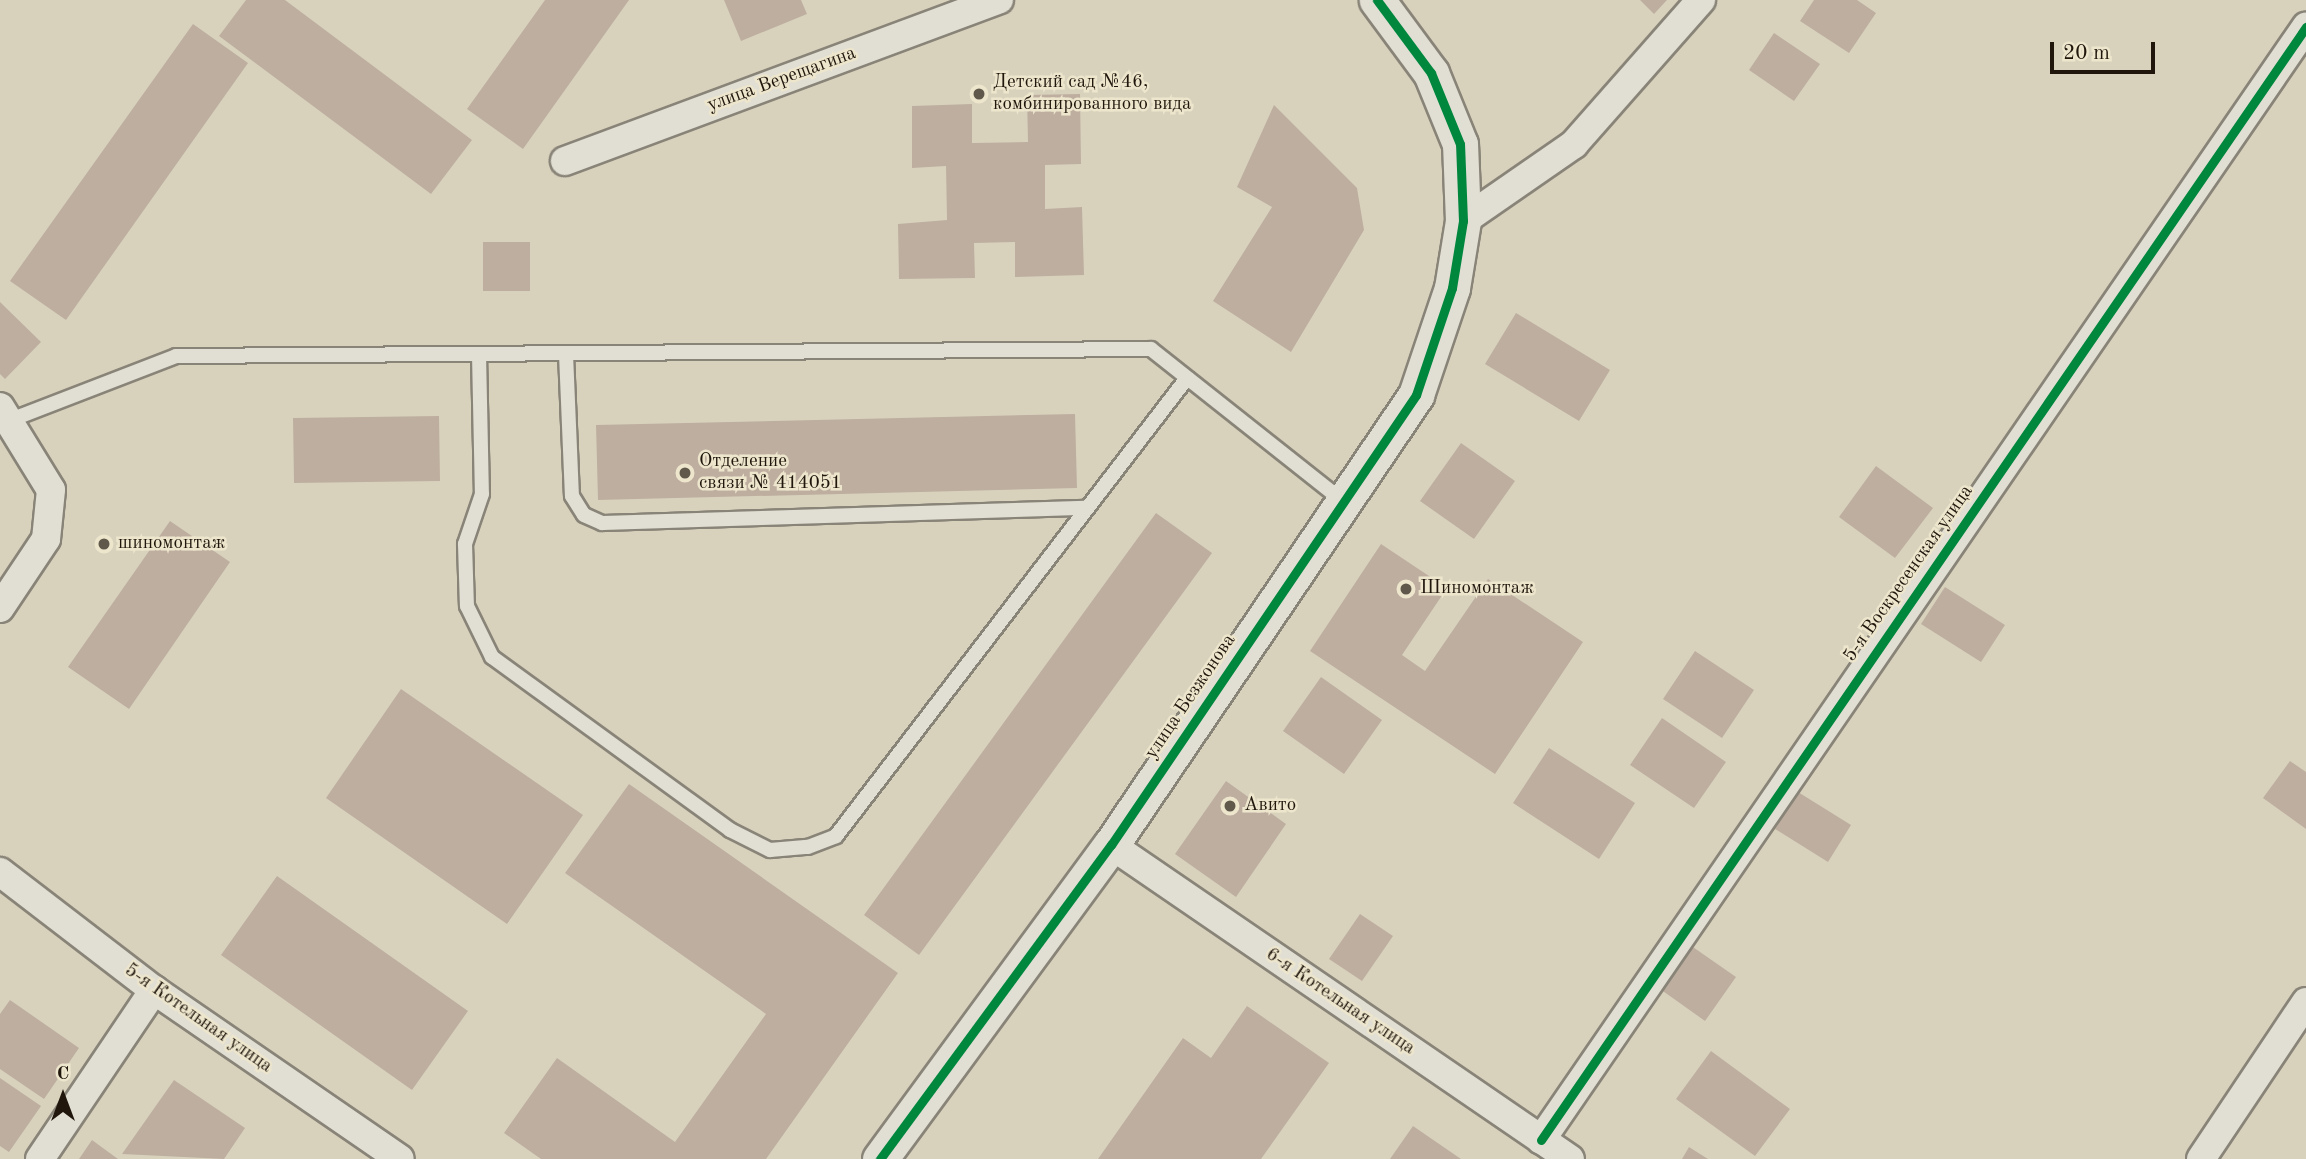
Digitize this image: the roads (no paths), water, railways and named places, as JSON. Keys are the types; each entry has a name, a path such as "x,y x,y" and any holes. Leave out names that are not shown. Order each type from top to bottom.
{"street":[{"name":"улица Верещагина","path":"565,161 999,0"},
{"name":"улица Безжонова","path":"880,1159 1111,845 1416,395 1452,288 1463,222 1461,144 1431,73 1377,0"},
{"path":"1463,222 1574,144 1701,0"},
{"name":"5-я Воскресенская улица","path":"1541,1140 2306,27"},
{"path":"0,608 50,524 46,473 6,413"},
{"name":"6-я Котельная улица","path":"1111,845 1570,1159"},
{"name":"5-я Котельная улица","path":"0,872 154,990 400,1159"},
{"path":"40,1159 154,990"},
{"path":"2201,1159 2306,1002"}],"lane":[{"path":"6,413 176,356 1150,349 1344,502"},
{"path":"479,354 482,494 465,544 467,606 492,657 730,830 770,850 808,847 836,836 1187,378"},
{"path":"566,354 572,495 584,515 602,523 1087,508"}],"place":[{"name":"Детский сад №46, комбинированного вида","path":"979,94"},
{"name":"Отделение связи № 414051","path":"685,473"},
{"name":"шиномонтаж","path":"104,544"},
{"name":"Шиномонтаж","path":"1406,589"},
{"name":"Авито","path":"1230,806"}]}
